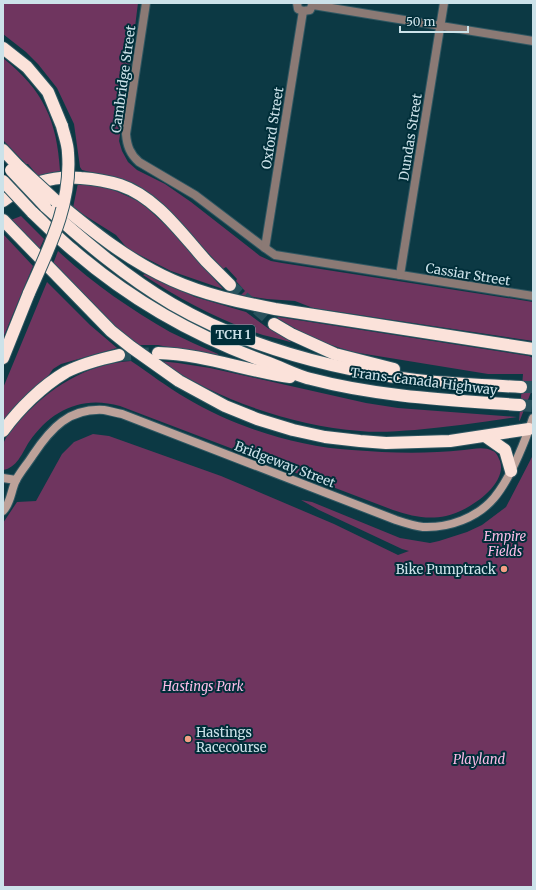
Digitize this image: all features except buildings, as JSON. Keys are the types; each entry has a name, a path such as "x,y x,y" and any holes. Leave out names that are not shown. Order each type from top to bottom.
{"highway":[{"path":"3,48 27,67 48,92 62,126 68,152 69,171 67,191 59,225 3,358"},
{"name":"Trans-Canada Highway","path":"3,150 11,166 51,204 85,242 135,280 171,303 230,334 320,363 363,372 417,380 521,387"},
{"path":"3,201 24,188 55,178 86,178 102,180 121,186 149,201 164,214 230,285"},
{"name":"Trans-Canada Highway","path":"3,182 32,212 74,251 112,281 180,325 217,343 310,379 388,394 455,401 520,405"},
{"path":"51,204 136,260 172,280 203,292 275,309 533,349"},
{"path":"5,223 111,330 131,347 179,381 225,406 257,419 293,430 325,437 360,442 450,441 485,436 531,424"},
{"path":"274,324 335,354 456,383"},
{"path":"158,353 203,359 268,374 310,379"},
{"path":"3,431 25,405 50,383 66,372 119,355"},
{"path":"485,436 505,450 511,470"}],"street":[{"name":"Cambridge Street","path":"133,157 128,149 126,134 146,3"},
{"path":"297,3 298,9 303,12 310,10 313,4 533,41"},
{"name":"Dundas Street","path":"400,275 444,3"},
{"name":"Oxford Street","path":"265,248 303,12"},
{"name":"Cassiar Street","path":"133,157 195,195 275,254 533,296"},
{"name":"Bridgeway Street","path":"3,511 16,480 46,436 56,425 71,416 90,411 105,410 122,414 396,520 422,527 435,527 456,523 478,513 495,497 511,470 531,424"},
{"path":"3,478 16,480"}],"green space":[{"path":"3,3 138,3 119,141 122,151 128,162 137,170 165,184 191,202 260,256 271,261 282,263 533,302 533,341 313,308 295,301 241,295 245,291 236,281 237,279 226,267 223,269 171,213 114,178 82,170 80,167 74,124 57,88 38,64 26,52 3,34"},
{"path":"3,58 28,82 38,94 45,107 55,136 60,171 39,177 3,140"},
{"path":"78,183 109,188 136,200 146,207 172,231 223,289 171,271 128,249 116,235 73,208"},
{"path":"21,216 44,239 39,250 11,220"},
{"path":"3,234 33,266 3,338"},
{"path":"58,251 84,274 126,305 170,332 218,354 217,357 158,345 138,345 121,332 53,264"},
{"path":"145,274 195,297 246,312 269,329 271,328 291,342 259,334 221,319 194,306 143,275"},
{"path":"47,282 90,325 117,348 61,364 53,369 46,379 24,398 3,422 3,388"},
{"path":"277,318 529,356 533,358 533,387 519,421 523,374 488,374 353,352 308,336"},
{"path":"131,361 172,389 204,408 244,426 287,440 309,445 366,451 421,453 478,448 490,449 496,454 500,461 501,470 498,479 492,488 484,496 464,509 446,516 432,518 419,517 393,510 120,406 93,402 68,408 47,421 29,442 16,463 8,469 3,470 3,448 5,439 31,408 56,388 84,373 114,363"},
{"path":"159,361 210,368 366,403 398,408 517,417 415,430 367,432 333,428 281,416 230,399 206,388"},
{"name":"Hastings Park","path":"93,434 109,436 221,476 334,524 398,555 409,551 319,510 301,500 312,502 400,538 430,543 467,532 482,525 506,507 533,455 533,887 3,887 3,523 17,502 36,501 62,454 74,442"}],"tunnel":[{"path":"230,285 274,324"},
{"path":"119,355 158,353"},
{"path":"521,387 533,387"},
{"path":"520,405 533,406"}],"place":[{"name":"Bike Pumptrack","path":"504,569"},
{"name":"Hastings Racecourse","path":"188,739"}],"park label":[{"name":"Empire Fields","path":"505,544"},
{"name":"Playland","path":"479,759"}]}
